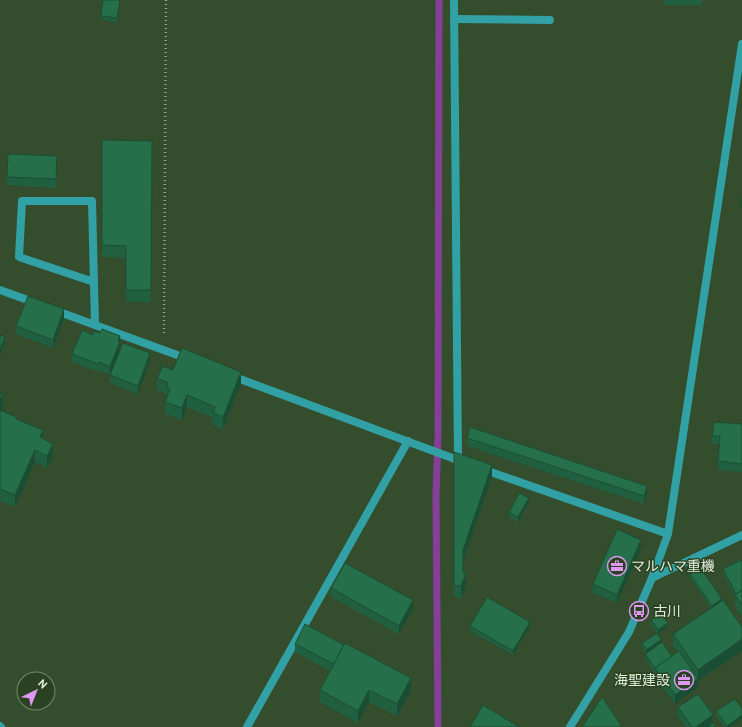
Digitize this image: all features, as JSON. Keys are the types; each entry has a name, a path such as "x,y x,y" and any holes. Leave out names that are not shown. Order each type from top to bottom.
{"street":[{"path":"454,0 458,460"},
{"path":"454,19 550,20"},
{"path":"570,727 629,632 652,578 668,534 742,44"},
{"path":"94,282 19,258 22,201 92,201 94,282 95,325"},
{"path":"0,290 194,362"},
{"path":"223,372 458,460 668,534"},
{"path":"247,727 408,441"},
{"path":"652,578 742,535"}],"path":[{"path":"164,351 166,0"}],"building":[{"path":"103,0 120,0 117,18 101,16"},
{"path":"102,140 152,141 151,290 126,290 126,246 102,245"},
{"path":"8,154 57,156 56,179 7,177"},
{"path":"28,296 64,309 53,340 16,326"},
{"path":"102,329 120,336 118,341 120,341 110,367 72,354 82,330 93,335 94,331 100,333"},
{"path":"0,335 5,337 0,351"},
{"path":"123,343 150,353 138,386 110,375"},
{"path":"182,348 241,372 223,417 213,413 215,407 187,395 182,408 165,402 170,389 167,387 168,383 157,378 163,366 173,370"},
{"path":"0,393 3,394 0,400"},
{"path":"0,410 16,417 16,419 43,430 40,437 53,444 47,456 35,450 15,495 0,489"},
{"path":"714,422 742,424 742,464 718,461 720,436 712,436"},
{"path":"470,427 647,486 644,496 467,438"},
{"path":"454,452 492,465 463,550 463,572 466,574 461,586 454,586"},
{"path":"519,493 529,498 518,517 509,513"},
{"path":"617,529 641,540 617,595 593,584"},
{"path":"741,560 742,590 736,594 723,569"},
{"path":"345,563 413,600 399,626 331,588"},
{"path":"700,567 722,599 712,606 690,574"},
{"path":"742,590 742,605 735,595"},
{"path":"487,597 530,622 513,651 470,626"},
{"path":"723,600 742,627 742,639 698,670 673,634"},
{"path":"661,613 668,623 658,630 651,620"},
{"path":"305,624 344,645 334,664 295,644"},
{"path":"657,633 661,640 646,650 642,643"},
{"path":"662,642 672,656 655,668 645,654"},
{"path":"345,643 411,678 397,704 369,690 358,711 320,690"},
{"path":"679,651 698,679 675,695 655,668"},
{"path":"698,694 713,715 696,727 692,727 678,707"},
{"path":"602,697 622,727 582,727"},
{"path":"735,699 742,709 742,715 727,726 716,711"},
{"path":"483,705 519,727 470,727"},
{"path":"713,723 716,727 708,727"}],"waterway":[{"path":"438,727 436,496 438,436 439,0"}],"place":[{"name":"マルハマ重機","path":"617,566"},
{"name":"古川","path":"639,611"},
{"name":"海聖建設","path":"684,680"}]}
